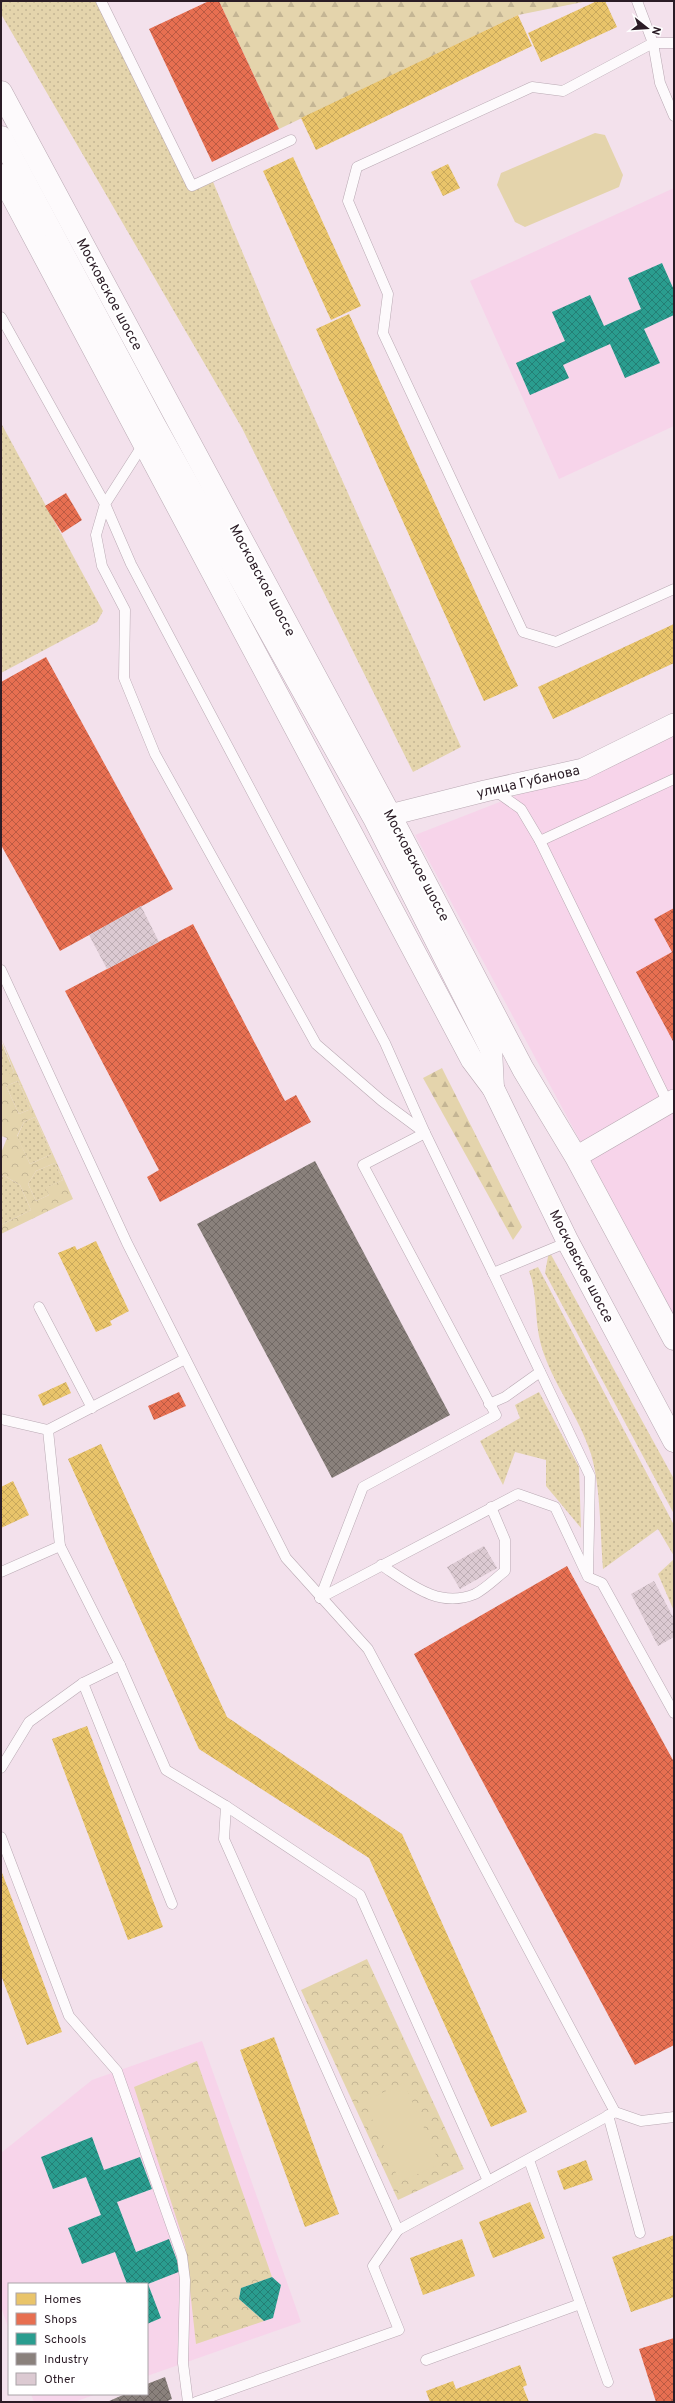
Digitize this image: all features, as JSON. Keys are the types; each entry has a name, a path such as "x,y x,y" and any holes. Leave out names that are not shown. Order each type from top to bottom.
{"main road":[{"name":"Московское шоссе","path":"1,92 382,817 523,1069 576,1157 674,1339"},
{"name":"Московское шоссе","path":"1,137 149,432 472,1060 493,1088 568,1242 674,1441"},
{"name":"Московское шоссе","path":"1,175 149,432 382,817 492,1049 493,1088"},
{"name":"Московское шоссе","path":"492,1049 523,1069"}],"street":[{"name":"улица Губанова","path":"382,817 583,769 674,724"},
{"path":"576,1157 671,1101"}],"lane":[{"path":"101,1 192,186 291,140"},
{"path":"637,1 653,43 660,83 674,116"},
{"path":"674,44 653,43 563,90 532,87 356,167 348,201 388,294 383,334 523,632 556,642 674,588"},
{"path":"1,317 105,504 131,564 386,1043 425,1133 590,1476 588,1577"},
{"path":"149,432 105,504 96,535 102,566 125,610 124,678 155,754 316,1044 382,1102 425,1133"},
{"path":"540,841 674,779"},
{"path":"494,790 521,809 540,841 671,1101"},
{"path":"1,970 97,1182 286,1558 320,1598 368,1649 612,2114 640,2233"},
{"path":"320,1598 363,1487 496,1415 363,1165 425,1133"},
{"path":"493,1273 568,1242"},
{"path":"38,1307 92,1408"},
{"path":"1,1419 48,1430 185,1359"},
{"path":"489,1404 505,1397 540,1372"},
{"path":"48,1430 60,1546 120,1665 166,1770 226,1806 360,1894 488,2181"},
{"path":"320,1598 518,1494 555,1507 588,1577 602,1583 674,1713"},
{"path":"382,1566 421,1591 446,1600 475,1594 505,1572 506,1540 491,1507"},
{"path":"1,1572 60,1546"},
{"path":"1,1768 29,1722 83,1683 120,1665"},
{"path":"83,1683 172,1904"},
{"path":"226,1806 224,1839 398,2230"},
{"path":"1,1837 69,2016 117,2071 182,2256 185,2280 183,2364 188,2402"},
{"path":"196,2402 399,2330 373,2266 398,2230 612,2114 641,2121 674,2116"},
{"path":"529,2160 608,2382"},
{"path":"426,2360 580,2304"}],"shaded area":[{"path":"674,188 674,426 559,479 470,281"},
{"path":"674,734 674,1315 415,835"},
{"path":"202,2041 301,2322 148,2376 148,2283 8,2283 8,2327 1,2307 1,2153 92,2080"},
{"path":"31,2395 94,2395 74,2402 34,2402"}],"green space":[{"path":"1,1 101,1 192,185 211,177 270,318 461,747 413,772 242,428 1,14"},
{"path":"219,1 588,1 518,15 279,129"},
{"path":"595,133 605,135 623,175 619,187 525,227 515,222 497,185 501,173"},
{"path":"1,423 103,611 97,622 1,673"},
{"path":"1,1038 73,1199 1,1234 1,1225 31,1210 20,1185 3,1175 1,1180 1,1153 7,1138 1,1136 1,1076 14,1072","holes":["18,1081 31,1109 19,1114 6,1086","35,1117 52,1154 30,1164 17,1136 24,1122","55,1163 63,1180 45,1188 49,1195 36,1201 28,1184 36,1171"]},
{"path":"1,1041 14,1072 3,1077 1,1076"},
{"path":"442,1068 522,1227 513,1240 423,1078"},
{"path":"18,1081 31,1109 19,1114 6,1086"},
{"path":"35,1117 52,1154 30,1164 17,1137 24,1122"},
{"path":"55,1163 63,1180 46,1188 49,1195 36,1201 28,1184 36,1171"},
{"path":"3,1175 20,1185 31,1210 1,1225 1,1180"},
{"path":"549,1251 674,1479 674,1514 545,1273"},
{"path":"538,1267 674,1525 674,1556 658,1529 603,1569 597,1481 591,1454 580,1426 552,1373 539,1336 534,1289 529,1271"},
{"path":"539,1392 579,1467 581,1528 546,1486 546,1460 515,1452 503,1485 480,1441 520,1418 515,1405"},
{"path":"674,1559 674,1611 658,1574"},
{"path":"367,1959 464,2169 398,2200 301,1990"},
{"path":"197,2061 272,2277 241,2288 239,2299 264,2321 196,2344 185,2245 134,2087"},
{"path":"404,2083 440,2164 400,2182 364,2101"}],"building: Homes":[{"path":"597,1 605,1 617,27 541,62 528,33"},
{"path":"518,15 532,46 316,150 301,118"},
{"path":"293,157 361,306 331,320 263,171"},
{"path":"448,164 460,188 443,196 431,172"},
{"path":"349,314 518,686 484,701 316,329"},
{"path":"674,624 674,663 553,719 538,687"},
{"path":"96,1241 129,1311 110,1321 112,1325 96,1332 58,1253 75,1246 77,1250"},
{"path":"66,1382 71,1393 43,1406 38,1395"},
{"path":"101,1444 227,1717 402,1834 527,2112 491,2127 369,1858 199,1749 68,1459"},
{"path":"13,1481 29,1515 1,1528 1,1487"},
{"path":"87,1726 163,1927 128,1940 52,1739"},
{"path":"1,1870 62,2032 27,2045 1,1975"},
{"path":"274,2037 339,2214 305,2227 240,2050"},
{"path":"586,2160 593,2180 564,2190 557,2171"},
{"path":"530,2202 545,2238 493,2258 479,2222"},
{"path":"674,2235 674,2297 631,2312 612,2257"},
{"path":"462,2239 475,2276 423,2295 410,2258"},
{"path":"520,2365 527,2385 523,2387 529,2402 430,2402 426,2391 453,2381 456,2389"}],"building: Shops":[{"path":"209,1 219,1 279,129 212,162 149,29"},
{"path":"66,493 82,520 62,533 45,506"},
{"path":"46,657 173,889 60,951 1,845 1,682"},
{"path":"674,908 674,1043 636,972 672,952 654,919"},
{"path":"193,924 285,1101 296,1095 311,1122 160,1202 147,1177 159,1170 65,991"},
{"path":"179,1392 186,1406 154,1420 148,1406"},
{"path":"567,1566 674,1762 674,2045 635,2065 414,1654"},
{"path":"674,2338 674,2402 656,2402 639,2349"}],"building: Schools":[{"path":"662,263 674,290 674,315 644,329 660,363 625,378 610,344 563,365 569,378 530,395 516,363 565,341 552,312 590,295 604,326 641,309 628,278"},
{"path":"92,2137 104,2170 140,2157 152,2189 117,2202 136,2252 169,2239 181,2271 148,2284 127,2283 115,2252 82,2264 68,2228 101,2215 86,2177 53,2189 41,2157"},
{"path":"272,2277 281,2285 273,2318 264,2321 239,2299 241,2288"},
{"path":"148,2284 161,2318 148,2324"}],"building: Industry":[{"path":"315,1161 450,1415 332,1478 197,1224"},
{"path":"165,2377 172,2399 165,2402 107,2402 123,2395 148,2395 148,2384"}],"building: Other":[{"path":"141,906 159,942 107,969 89,935"},
{"path":"484,1546 497,1568 460,1589 447,1567"},
{"path":"654,1581 674,1619 674,1637 658,1646 631,1594"}]}
